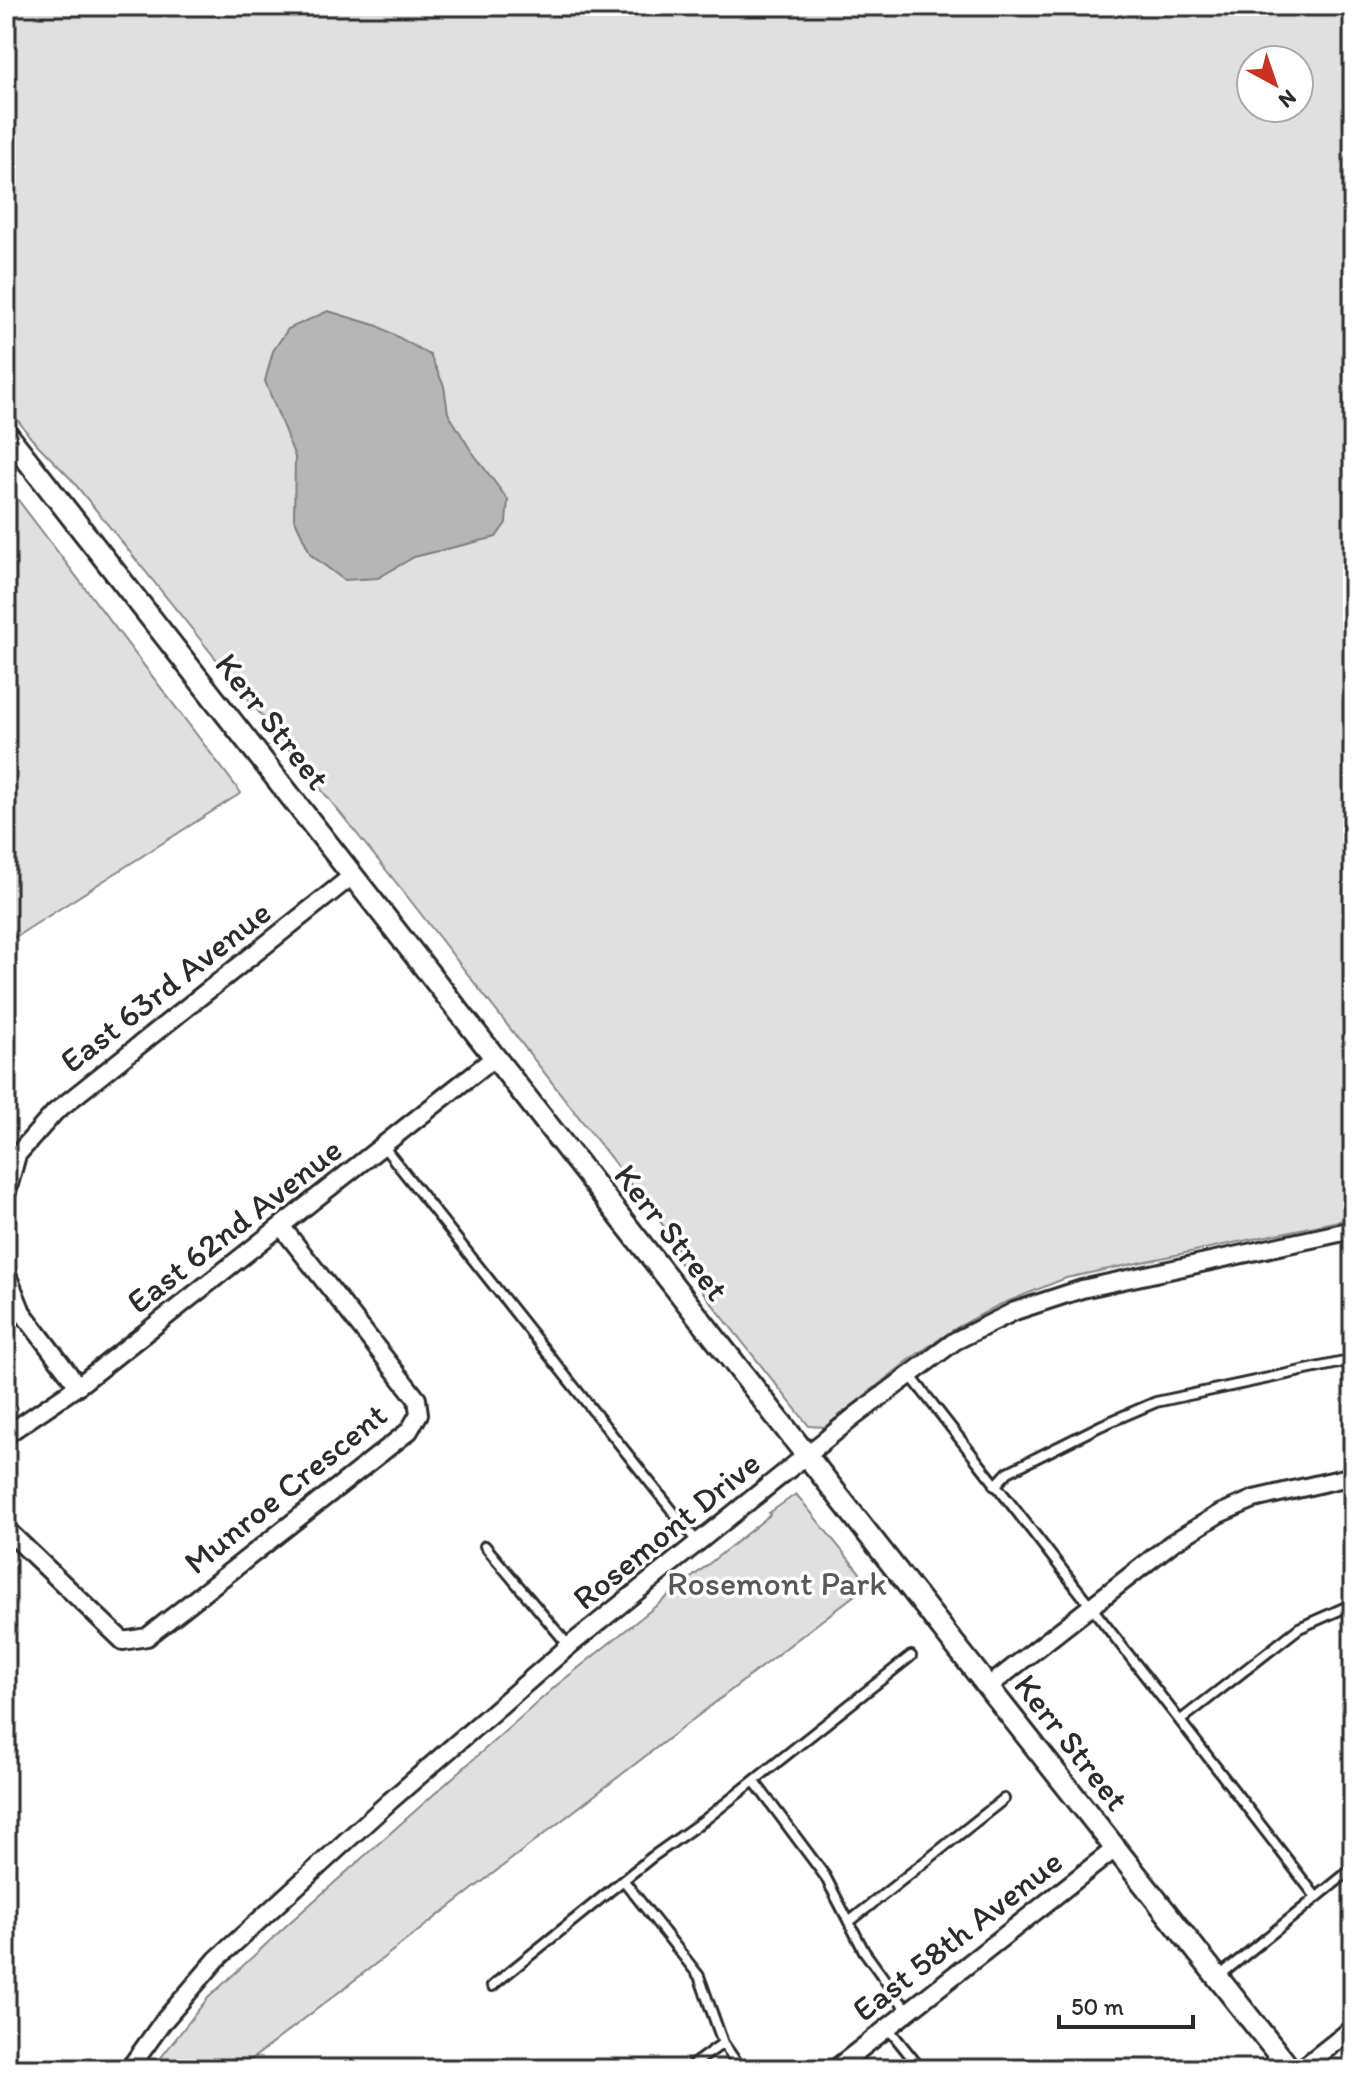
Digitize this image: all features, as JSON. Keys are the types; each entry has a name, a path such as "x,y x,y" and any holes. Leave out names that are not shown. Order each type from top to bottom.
{"street":[{"name":"Kerr Street","path":"6,433 1290,2069"},
{"name":"East 63rd Avenue","path":"6,1195 17,1155 55,1112 352,876"},
{"name":"East 62nd Avenue","path":"6,1435 78,1386 495,1057"},
{"name":"Munroe Crescent","path":"6,1529 123,1641 147,1637 409,1431 419,1414 417,1399 281,1226"},
{"name":"Rosemont Drive","path":"129,2069 162,2023 217,1959 390,1801 569,1646 955,1341 1015,1311 1052,1298 1220,1257 1353,1230"},
{"path":"6,1272 22,1312 78,1386"},
{"path":"988,1687 1172,1543 1219,1514 1254,1499 1353,1476"},
{"name":"East 58th Avenue","path":"835,2069 1116,1848"},
{"path":"1301,2069 1353,2028"}],"lane":[{"path":"383,1146 698,1543"},
{"path":"995,1486 1008,1472 1156,1402 1353,1360"},
{"path":"909,1375 1316,1897"},
{"path":"485,1546 569,1646"},
{"path":"1181,1720 1299,1628 1353,1604"},
{"path":"492,1986 911,1656"},
{"path":"754,1781 825,1876 864,1951 908,2012"},
{"path":"849,1922 1004,1799"},
{"path":"1218,1977 1353,1868"},
{"path":"624,1881 699,1976 723,2043 741,2069"},
{"path":"888,2028 921,2069"},
{"path":"687,2069 723,2043"}],"green space":[{"path":"6,6 1353,6 1353,1218 1066,1278 999,1305 956,1328 913,1357 825,1427 809,1426 672,1253 679,1246 403,891 71,479 31,438 6,404"},
{"path":"6,484 241,793 6,943"},
{"name":"Rosemont Park","path":"796,1494 869,1584 239,2069 152,2069 207,1999 289,1923 557,1685"}],"shaded area":[{"path":"328,311 378,326 430,355 444,386 448,413 508,500 506,523 496,537 414,557 378,578 344,580 311,555 294,518 295,457 265,381 273,351 288,329"}]}
